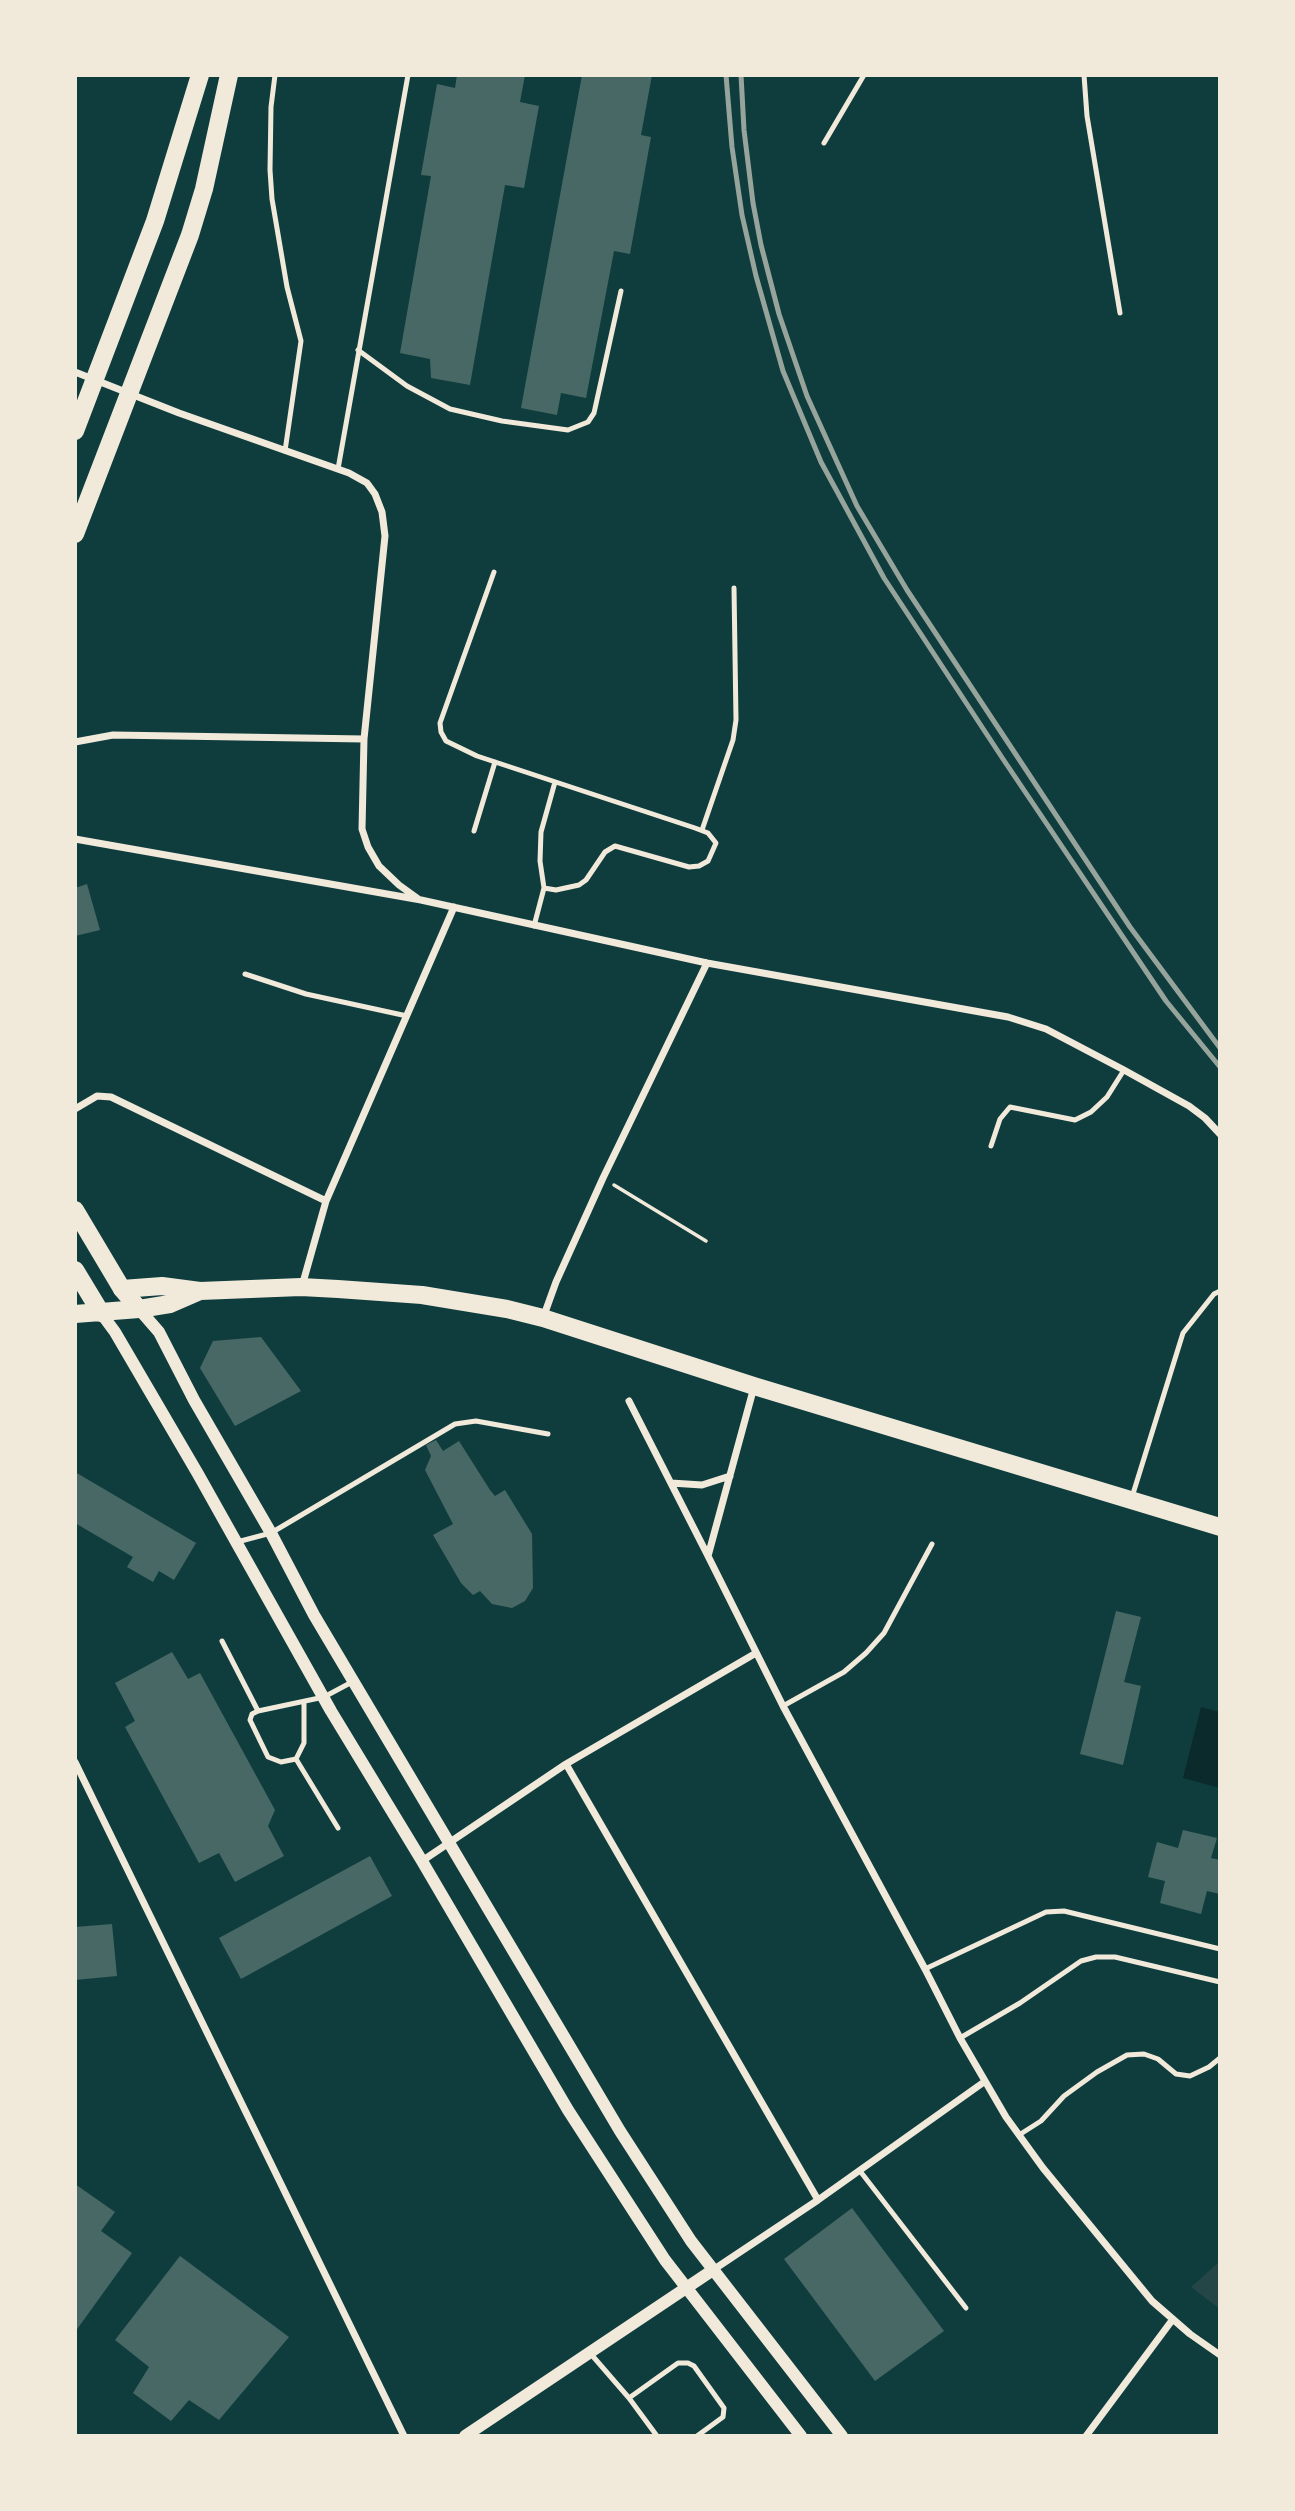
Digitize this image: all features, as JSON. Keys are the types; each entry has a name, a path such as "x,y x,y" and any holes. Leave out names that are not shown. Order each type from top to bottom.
{"main road":[{"path":"75,431 155,221 200,75"},
{"path":"75,534 190,235 204,189 229,75"},
{"path":"75,1210 122,1289 139,1309"},
{"path":"75,1270 81,1292 101,1312"},
{"path":"81,1292 162,1286 200,1292 301,1287 422,1295 473,1302 543,1318 754,1386 1220,1527"},
{"path":"75,1314 170,1304 200,1292"}],"street":[{"path":"75,372 338,469 367,483 378,500 385,536 364,739 360,815 365,839 373,857 389,877 421,900"},
{"path":"75,742 113,736 364,739"},
{"path":"75,839 421,900 707,963 1008,1017 1046,1030 1124,1070 1189,1106 1220,1134"},
{"path":"301,1287 326,1201 454,907"},
{"path":"543,1318 556,1282 603,1178 707,963"},
{"path":"75,1109 97,1096 111,1097 326,1201"},
{"path":"139,1309 159,1332 314,1615 620,2131 691,2241 842,2436"},
{"path":"101,1312 568,2110 665,2260 801,2436"},
{"path":"708,1556 754,1386"},
{"path":"629,1401 783,1706 984,2082 1043,2168 1152,2301 1220,2355"},
{"path":"671,1483 702,1485 730,1476"},
{"path":"422,1861 566,1764 756,1653"},
{"path":"75,1762 404,2436"},
{"path":"566,1764 818,2200"},
{"path":"466,2436 818,2200 984,2082"},
{"path":"1086,2436 1172,2319"}],"lane":[{"path":"275,75 271,107 272,199 287,286 301,341 285,451"},
{"path":"338,469 408,75"},
{"path":"824,143 864,75"},
{"path":"1084,75 1087,116 1120,313"},
{"path":"358,350 407,386 450,409 502,421 568,430 588,422 594,413 621,291"},
{"path":"494,572 440,723 446,741 495,762 702,830 716,843 708,861 690,867 615,846 605,852 586,880 579,885 556,890 544,888"},
{"path":"702,830 733,740 736,720 734,588"},
{"path":"474,831 495,762"},
{"path":"534,926 544,888 540,861 541,832 555,782"},
{"path":"245,974 306,994 407,1016"},
{"path":"991,1146 1000,1119 1010,1107 1075,1120 1091,1112 1107,1097 1124,1070"},
{"path":"1132,1500 1184,1333 1214,1294 1220,1291"},
{"path":"237,1542 271,1533 455,1424 476,1422 548,1434"},
{"path":"783,1706 844,1672 866,1653 884,1633 932,1544"},
{"path":"222,1642 258,1711"},
{"path":"296,1759 281,1762 268,1757 250,1720 252,1714 324,1697 354,1682"},
{"path":"296,1759 304,1743 304,1702"},
{"path":"296,1759 338,1828"},
{"path":"925,1969 1046,1912 1064,1911 1220,1950"},
{"path":"960,2038 1020,2003 1081,1961 1096,1957 1115,1957 1220,1982"},
{"path":"1019,2135 1041,2121 1064,2096 1097,2072 1127,2055 1143,2054 1157,2059 1176,2074 1190,2076 1220,2058"},
{"path":"860,2171 966,2308"},
{"path":"590,2353 657,2436"},
{"path":"629,2398 678,2363 694,2366 724,2409 723,2417 697,2436"}],"path":[{"path":"603,1178 706,1241"}],"shaded area":[{"path":"1201,1707 1220,1712 1220,1788 1183,1778"},
{"path":"1220,2261 1220,2309 1191,2287"}],"building":[{"path":"457,75 525,75 520,102 539,106 524,188 505,185 470,385 431,378 430,359 400,353 431,176 421,175 437,84 455,88"},
{"path":"582,75 652,75 641,135 651,137 630,254 614,251 586,398 561,393 557,415 521,408"},
{"path":"87,884 100,930 75,936 75,888"},
{"path":"261,1337 301,1391 235,1426 200,1368 213,1341"},
{"path":"436,1440 443,1451 459,1441 495,1496 505,1490 532,1534 533,1588 525,1601 512,1608 492,1604 480,1591 473,1595 461,1583 433,1535 453,1524 425,1470 431,1456 426,1445"},
{"path":"75,1472 196,1543 174,1580 159,1571 153,1582 127,1567 133,1557 75,1523"},
{"path":"1116,1611 1141,1617 1124,1682 1141,1686 1123,1765 1080,1754"},
{"path":"172,1652 188,1679 200,1673 275,1810 268,1826 284,1856 235,1882 219,1853 199,1863 125,1727 135,1721 115,1683"},
{"path":"1183,1830 1217,1838 1211,1858 1220,1860 1220,1894 1207,1891 1201,1914 1160,1903 1165,1881 1148,1877 1157,1842 1178,1848"},
{"path":"370,1856 392,1896 241,1979 219,1938"},
{"path":"112,1924 117,1976 75,1980 75,1927"},
{"path":"75,2184 115,2212 101,2231 132,2253 75,2332"},
{"path":"852,2208 944,2331 875,2381 784,2259"},
{"path":"180,2256 289,2337 219,2420 189,2400 171,2421 133,2393 149,2367 115,2340"}],"railway":[{"path":"726,75 732,147 742,215 756,276 783,371 821,462 884,578 1003,759 1166,1001 1220,1067"},
{"path":"741,75 744,130 753,203 779,314 807,396 857,506 907,590 1130,927 1220,1048"}]}
